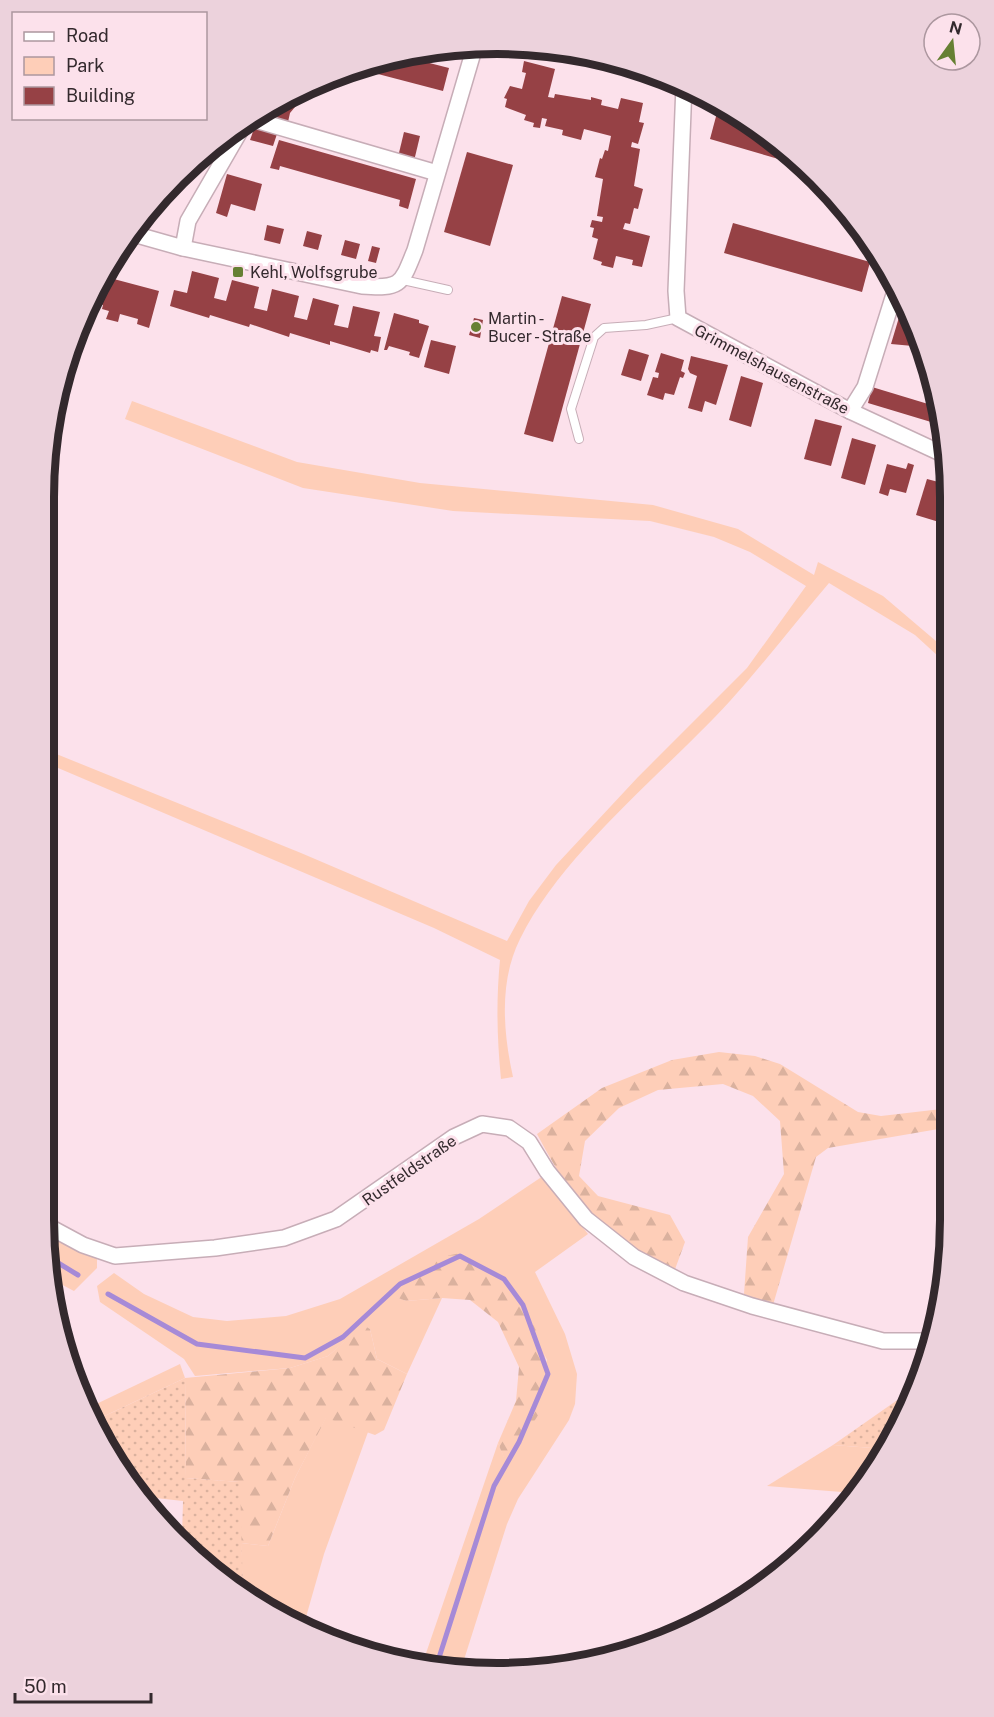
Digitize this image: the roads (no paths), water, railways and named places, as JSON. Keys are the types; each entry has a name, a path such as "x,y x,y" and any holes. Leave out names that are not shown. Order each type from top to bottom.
{"street":[{"path":"140,236 183,248 362,286 390,288 403,280 472,55"},
{"name":"Grimmelshausenstraße","path":"684,96 676,291 678,318 850,411 937,451"},
{"path":"261,123 437,173"},
{"path":"183,248 188,221 236,140"},
{"path":"850,411 865,387 894,300"},
{"name":"Rustfeldstraße","path":"54,1230 83,1245 115,1256 215,1248 284,1238 336,1219 454,1137 482,1124 509,1128 529,1142 547,1171 586,1219 634,1257 684,1283 752,1306 883,1341 923,1341"}],"lane":[{"path":"403,280 448,290"},
{"path":"579,439 571,409 588,348 594,337 604,328 646,325 678,318"}],"waterway":[{"path":"108,1294 197,1344 305,1358 343,1337 400,1284 460,1256 504,1279 523,1305 548,1374 519,1442 494,1486 439,1659"},
{"path":"56,1262 78,1275"}],"place":[{"name":"Kehl, Wolfsgrube","path":"238,272"},
{"name":"Martin - Bucer - Straße","path":"476,327"}]}
